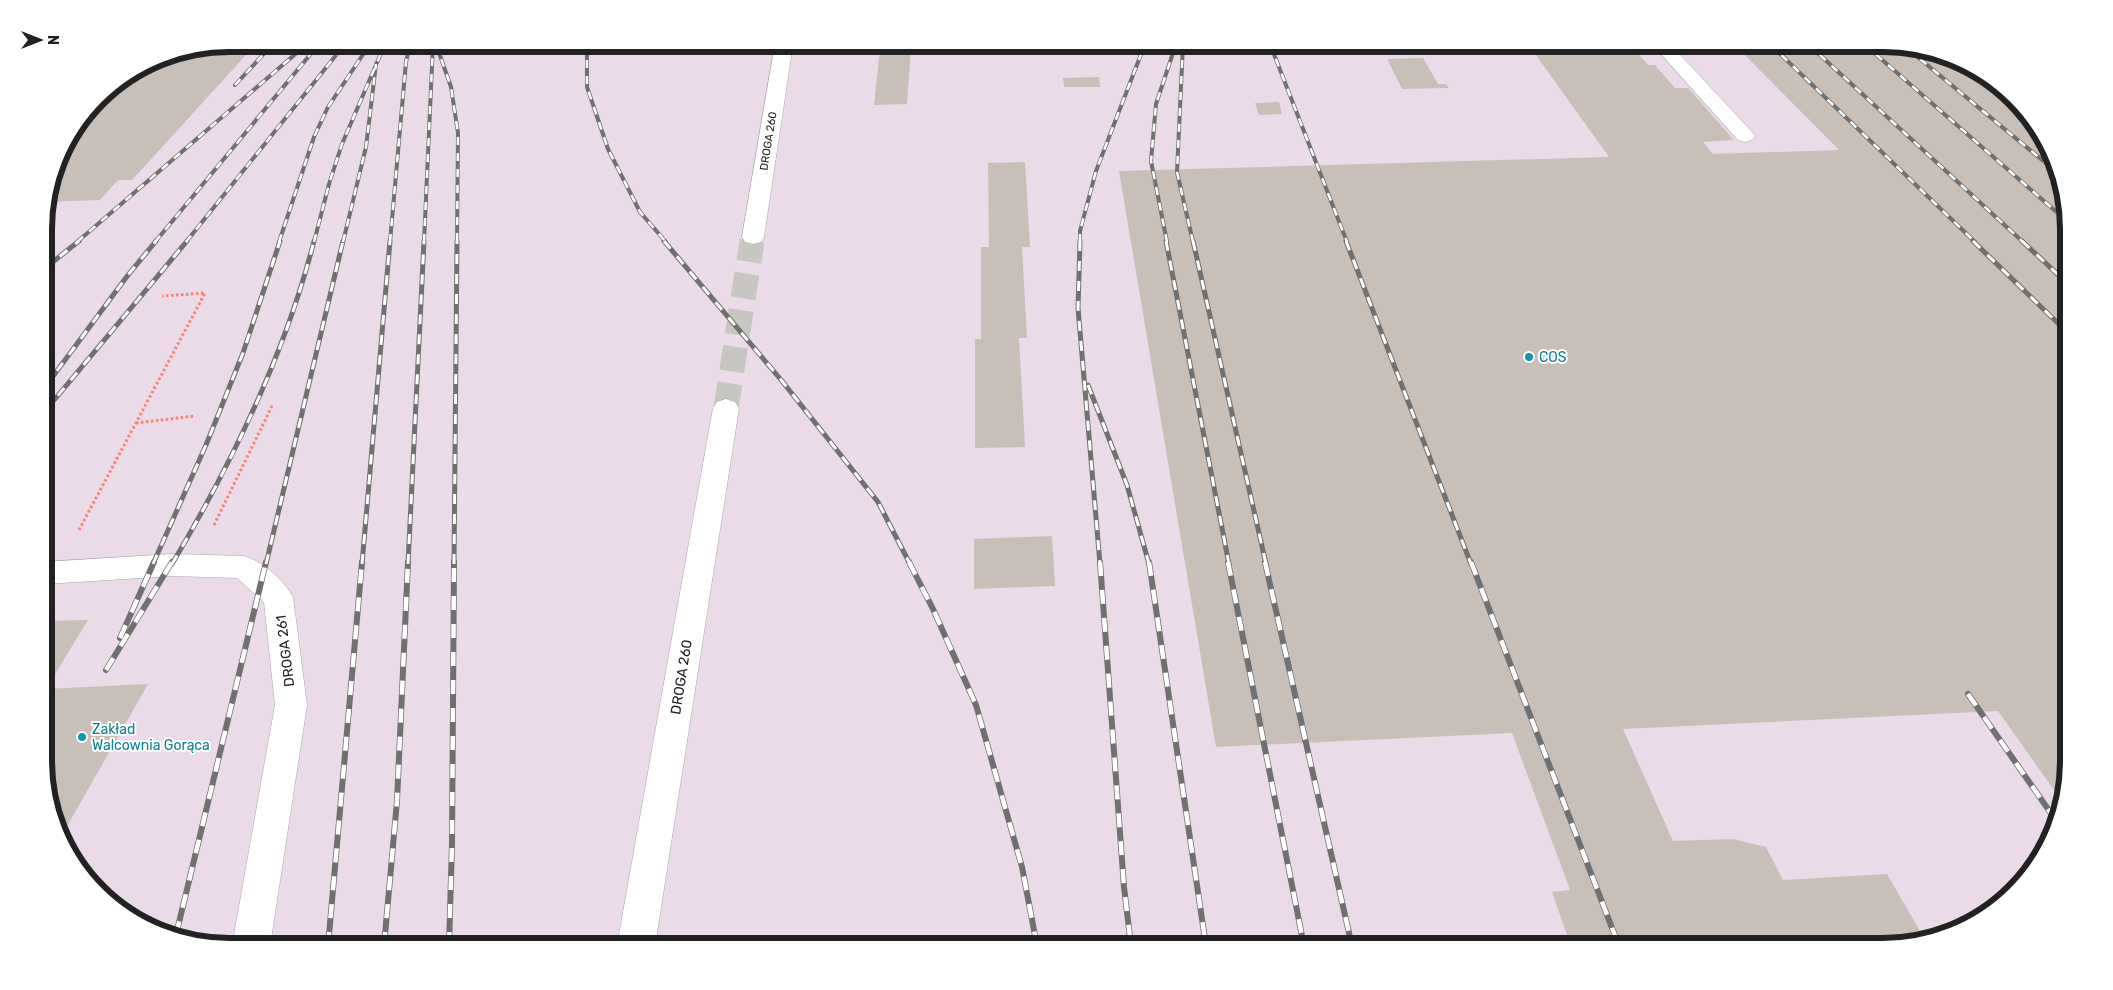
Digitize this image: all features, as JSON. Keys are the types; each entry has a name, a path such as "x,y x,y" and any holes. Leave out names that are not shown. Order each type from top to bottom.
{"lane":[{"name":"DROGA 260","path":"753,238 783,52"},
{"path":"1667,52 1745,136"},
{"name":"DROGA 260","path":"637,938 726,408"},
{"name":"DROGA 261","path":"52,573 151,566 244,567 278,597 291,705 252,938"}],"path":[{"path":"52,571 136,423 205,293 162,296"},
{"path":"195,566 273,404"},
{"path":"136,423 195,416"}],"shaded area":[{"path":"1884,52 1918,56 1951,66 1982,82 2000,96 2031,131 2047,162 2059,206 2060,772 2057,795 2047,828 2031,859 2017,877 1982,908 1940,928 1907,936 1884,938 230,938 195,934 162,924 131,908 113,894 82,859 66,828 54,784 52,760 53,218 56,195 66,162 82,131 104,104 131,82 162,66 195,56 218,53"}],"building":[{"path":"249,52 132,180 118,180 100,200 55,202 62,173 76,141 104,104 131,82 173,62 206,54"},
{"path":"880,52 911,52 907,104 874,105"},
{"name":"COS","path":"1534,52 1636,52 1648,65 1655,65 1675,88 1688,88 1734,140 1703,142 1713,154 1839,150 1742,52 1884,52 1918,56 1962,71 1982,82 2000,96 2031,131 2047,162 2057,195 2060,218 2060,772 2057,794 1998,711 1623,729 1673,841 1733,839 1766,847 1783,880 1887,874 1921,933 1884,938 1568,938 1552,892 1570,890 1512,733 1216,747 1119,171 1609,157"},
{"path":"1423,58 1438,84 1446,84 1449,88 1402,89 1387,59"},
{"path":"1099,77 1100,87 1064,87 1063,78"},
{"path":"1279,102 1282,114 1259,115 1255,103"},
{"path":"1025,162 1030,247 1022,247 1027,338 1019,338 1025,447 975,448 975,339 981,339 981,247 989,247 988,163"},
{"path":"1052,536 1055,586 974,589 974,539"},
{"path":"88,620 55,674 52,674 52,621"},
{"name":"Zakład Walcownia Gorąca","path":"148,684 66,828 54,784 52,760 52,689"}],"tunnel":[{"path":"752,242 753,237"},
{"path":"726,408 752,241"}],"railway":[{"path":"235,85 266,52"},
{"path":"77,242 298,52"},
{"path":"155,242 312,52"},
{"path":"186,242 339,52"},
{"path":"279,242 314,137 328,107 365,52"},
{"path":"376,65 382,52"},
{"path":"390,242 408,52"},
{"path":"424,242 433,52"},
{"path":"439,52 451,87 458,133 457,242"},
{"path":"587,52 587,87 608,149 640,212 666,242"},
{"path":"1080,241 1080,231 1096,171 1142,52"},
{"path":"1167,242 1151,161 1156,104 1173,52"},
{"path":"1183,52 1177,172 1193,242"},
{"path":"1273,52 1347,242"},
{"path":"1778,52 1975,242"},
{"path":"1817,52 2023,242"},
{"path":"1873,52 2060,215"},
{"path":"1916,56 2048,165"},
{"path":"314,242 329,184 342,144 376,65"},
{"path":"343,242 366,147 376,65"},
{"path":"53,262 79,241"},
{"path":"53,377 128,275 156,241"},
{"path":"53,402 187,241"},
{"path":"153,564 206,445 243,353 280,241"},
{"path":"172,564 215,487 255,407 288,325 314,241"},
{"path":"266,564 343,241"},
{"path":"362,564 390,241"},
{"path":"408,564 424,241"},
{"path":"454,564 457,241"},
{"path":"664,241 782,381 878,502 910,564"},
{"path":"1080,241 1078,308 1100,564"},
{"path":"1166,241 1229,564"},
{"path":"1193,241 1266,564"},
{"path":"1346,241 1471,564"},
{"path":"1973,241 2060,325"},
{"path":"2022,241 2060,277"},
{"path":"1088,385 1127,485 1149,564"},
{"path":"120,638 154,562"},
{"path":"106,670 172,562"},
{"path":"177,929 266,562"},
{"path":"329,938 362,562"},
{"path":"385,938 397,801 408,562"},
{"path":"449,938 452,843 454,562"},
{"path":"909,562 933,609 976,705 1022,867 1035,938"},
{"path":"1100,562 1124,887 1130,938"},
{"path":"1149,562 1205,938"},
{"path":"1228,562 1302,938"},
{"path":"1265,562 1350,938"},
{"path":"1471,562 1616,938"},
{"path":"1968,694 2052,814"}],"place":[{"name":"COS","path":"1529,357"},
{"name":"Zakład Walcownia Gorąca","path":"82,737"}]}
